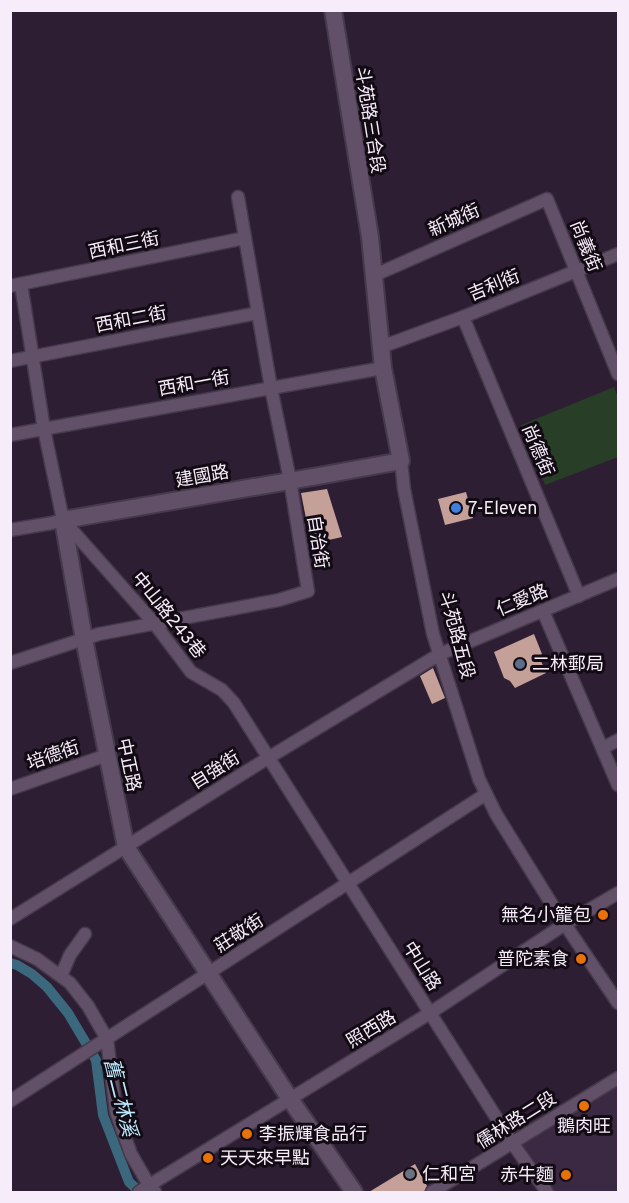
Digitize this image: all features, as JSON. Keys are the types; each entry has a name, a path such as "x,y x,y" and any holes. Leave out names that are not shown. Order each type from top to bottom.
{"main road":[{"name":"斗苑路三合段","path":"333,10 370,237"},
{"name":"斗苑路五段","path":"370,237 383,368 401,461"},
{"name":"建國路","path":"63,520 401,461"},
{"name":"中正路","path":"63,520 84,639 126,847 290,1099 354,1192"}],"street":[{"name":"自治街","path":"10,663 99,634 279,600 308,591 238,197"},
{"name":"尚義街","path":"547,199 618,374"},
{"name":"新城街","path":"375,275 547,199"},
{"name":"西和三街","path":"16,285 245,238"},
{"name":"吉利街","path":"381,347 463,317 618,254"},
{"name":"中正路","path":"16,285 63,520"},
{"name":"西和二街","path":"10,361 258,314"},
{"name":"尚德街","path":"463,317 579,596"},
{"name":"西和一街","path":"10,435 383,368"},
{"name":"斗苑路五段","path":"401,461 404,489 433,634 479,779 496,814 618,1003"},
{"name":"建國路","path":"10,530 63,520"},
{"name":"中山路243巷","path":"63,520 123,586 191,672 222,690 234,703 268,758"},
{"name":"仁愛路","path":"440,654 618,579"},
{"path":"543,611 618,785"},
{"name":"自強街","path":"10,919 440,654"},
{"path":"603,748 618,741"},
{"name":"培德街","path":"10,789 108,754"},
{"name":"中山路","path":"268,758 513,1144 547,1192"},
{"name":"莊敬街","path":"10,1101 486,794"},
{"name":"照西路","path":"148,1190 430,1013 565,924 618,893"},
{"path":"61,976 70,955 85,934"},
{"path":"10,946 37,959 70,983 88,1006 107,1039 116,1112 131,1154 148,1190"},
{"name":"儒林路二段","path":"432,1192 618,1078"}],"shaded area":[{"path":"618,1085 618,1192 553,1192 520,1144"}],"green space":[{"path":"614,387 618,397 618,457 545,485 521,425"}],"building":[{"path":"327,489 342,537 311,544 301,493"},
{"name":"7-Eleven","path":"466,492 473,518 445,525 438,499"},
{"name":"二林郵局","path":"534,634 546,673 515,688 510,681 504,678 494,652"},
{"path":"433,668 445,698 432,704 420,676"},
{"name":"仁和宮","path":"415,1164 427,1186 424,1192 369,1192"}],"waterway":[{"name":"舊二林溪","path":"10,963 32,974 47,987 68,1013 96,1060 103,1115 129,1182 140,1192"}],"place":[{"name":"7-Eleven","path":"456,508"},
{"name":"二林郵局","path":"520,664"},
{"name":"無名小籠包","path":"603,915"},
{"name":"普陀素食","path":"581,959"},
{"name":"鵝肉旺","path":"584,1106"},
{"name":"李振輝食品行","path":"247,1134"},
{"name":"天天來早點","path":"208,1158"},
{"name":"仁和宮","path":"410,1174"},
{"name":"赤牛麵","path":"566,1175"}]}
